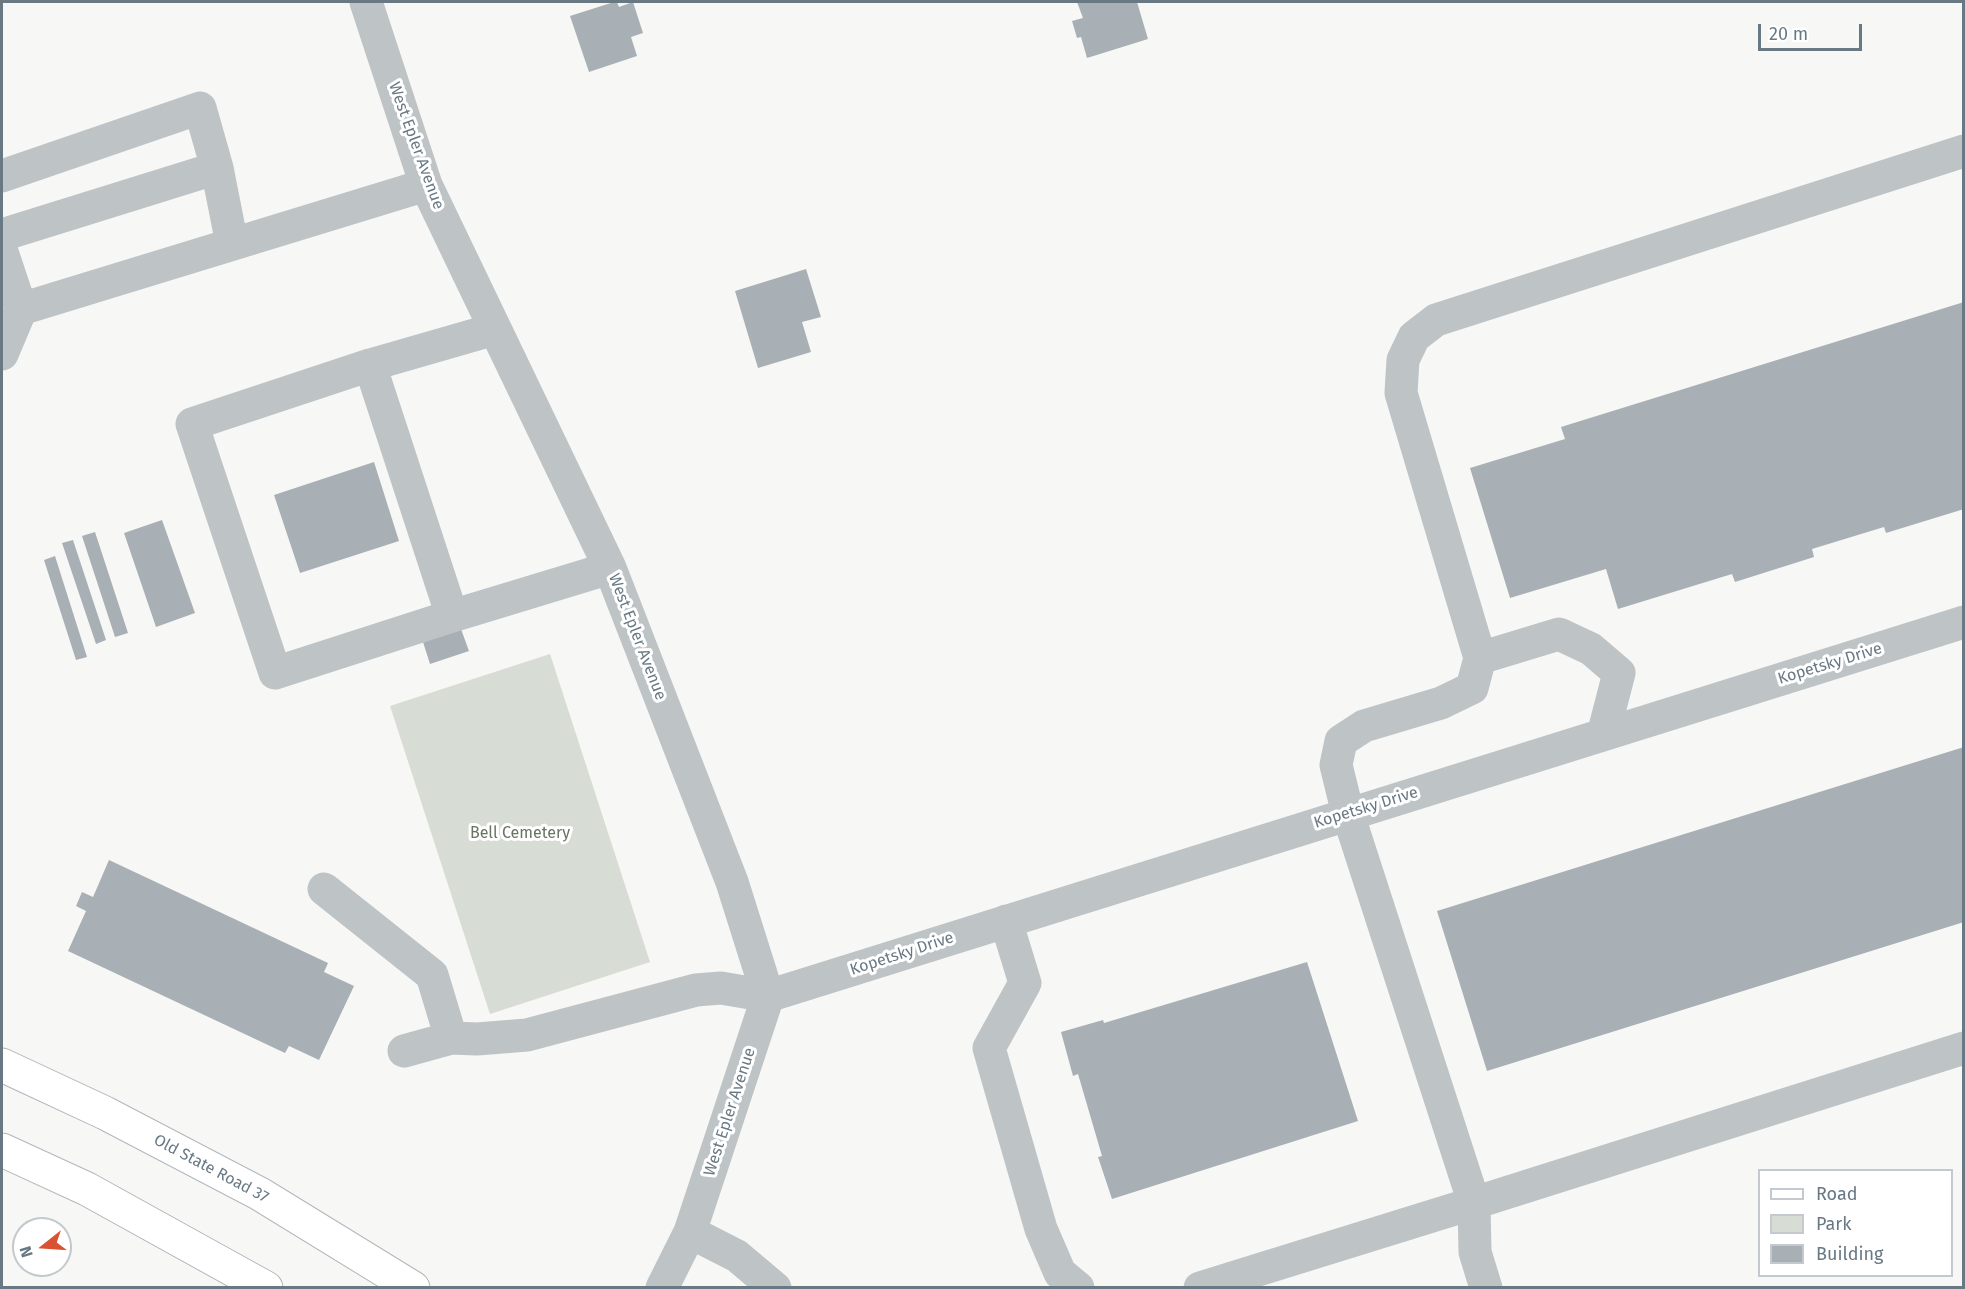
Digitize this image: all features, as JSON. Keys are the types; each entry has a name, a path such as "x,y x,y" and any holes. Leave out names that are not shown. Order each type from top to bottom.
{"main road":[{"name":"Old State Road 37","path":"2,1065 105,1113 260,1194 413,1287"},
{"path":"2,1150 87,1189 266,1287"}],"street":[{"name":"West Epler Avenue","path":"366,2 426,185 610,568 732,882 768,996 690,1232 662,1287"},
{"path":"2,176 200,108 217,168 232,244"},
{"path":"1486,1287 1475,1252 1474,1203 1348,814 1336,765 1341,741 1364,726 1441,703 1472,688 1480,658 1401,393 1403,360 1414,337 1436,320 1964,151"},
{"path":"2,235 217,168"},
{"path":"21,309 426,185"},
{"path":"2,252 21,309 2,354"},
{"path":"495,329 370,365 192,424 275,673 610,568"},
{"path":"370,365 452,616"},
{"name":"Kopetsky Drive","path":"768,996 1964,622"},
{"path":"1480,658 1559,634 1591,649 1619,673 1603,735"},
{"path":"324,889 432,975 451,1038"},
{"path":"1006,921 1025,983 989,1048 1041,1229 1060,1273 1078,1287"},
{"path":"404,1051 451,1038 477,1039 527,1035 696,990 721,988 768,996"},
{"path":"1200,1287 1964,1048"},
{"path":"690,1232 737,1256 775,1287"}],"green space":[{"name":"Bell Cemetery","path":"550,654 650,962 490,1014 390,706"}],"building":[{"path":"617,2 619,7 633,2 643,33 631,37 637,56 589,72 570,16"},
{"path":"1077,2 1137,2 1148,39 1087,58 1081,37 1077,38 1072,21 1083,18"},
{"path":"806,269 821,317 802,322 811,352 758,368 735,291"},
{"path":"1964,302 1964,509 1886,533 1884,527 1812,549 1814,557 1735,582 1732,574 1618,609 1606,569 1510,598 1470,468 1565,439 1561,427"},
{"path":"374,462 399,541 300,573 274,495"},
{"path":"162,520 195,613 156,627 124,533"},
{"path":"95,532 128,633 115,637 82,536"},
{"path":"73,540 106,640 96,644 62,543"},
{"path":"55,556 87,657 76,660 44,560"},
{"path":"461,629 469,651 430,664 423,642"},
{"path":"1964,747 1964,922 1487,1071 1437,911"},
{"path":"109,860 328,963 324,972 354,986 319,1060 289,1046 285,1053 68,951 86,911 76,906 82,892 93,897"},
{"path":"1307,962 1358,1121 1112,1199 1098,1157 1102,1156 1078,1074 1073,1076 1061,1032 1103,1020 1104,1023"}]}
